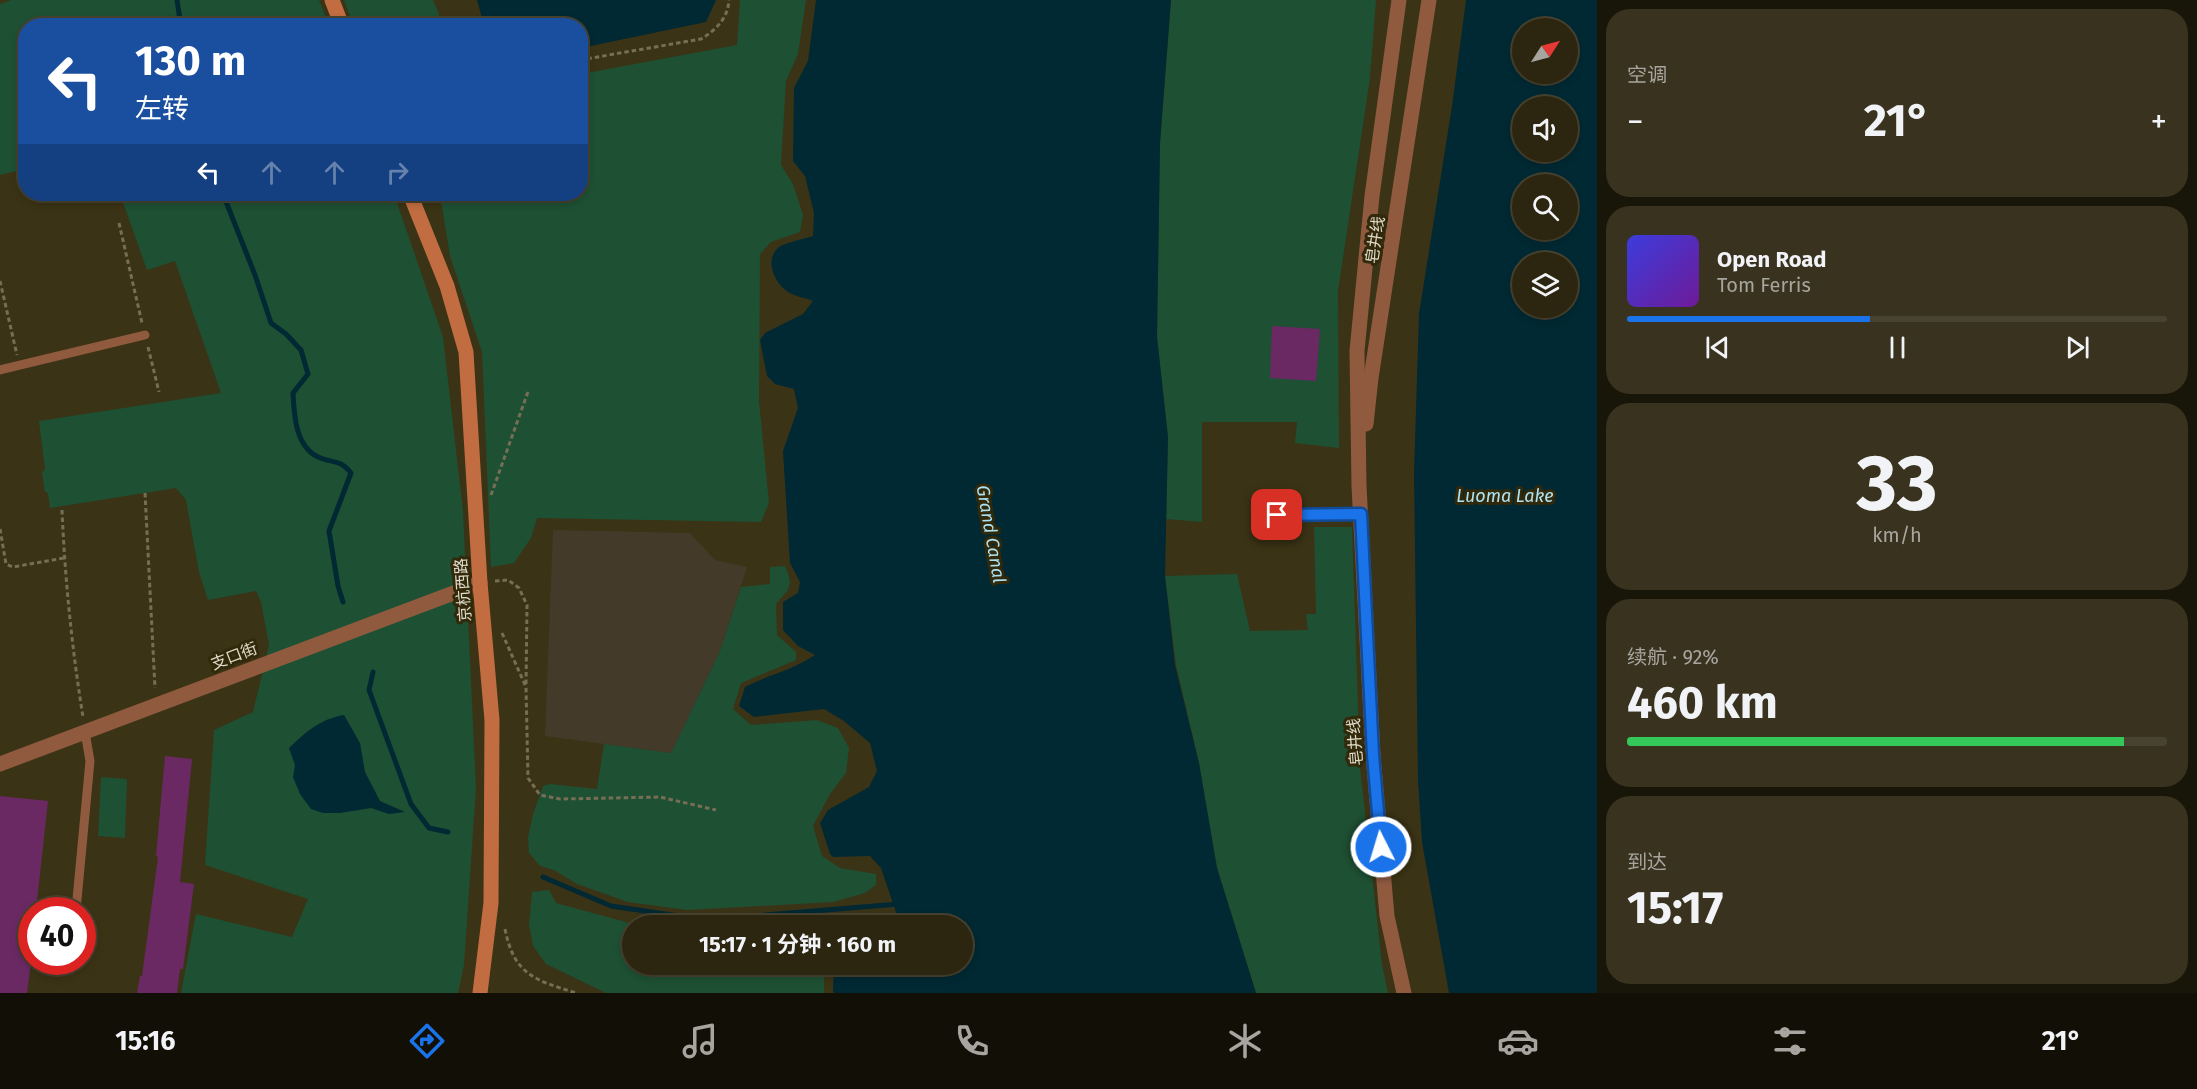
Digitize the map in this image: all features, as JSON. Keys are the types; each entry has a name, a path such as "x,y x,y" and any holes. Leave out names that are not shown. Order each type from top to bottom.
{"main road":[{"path":"333,0 339,18"},
{"name":"京杭西路","path":"413,201 447,286 466,352 480,583 492,731 490,903 480,993"}],"street":[{"name":"皂井线","path":"1399,0 1372,196 1357,351 1359,486 1373,755 1387,916 1404,993"},
{"name":"皂井线","path":"1359,486 1371,378 1429,0"},
{"name":"支口街","path":"0,764 480,583"}],"lane":[{"path":"0,370 145,335"},
{"path":"1277,515 1361,514"},
{"path":"77,897 90,761 85,732"}],"path":[{"path":"588,59 701,39 716,30 729,10 729,0"},
{"path":"119,223 159,393"},
{"path":"0,281 19,365"},
{"path":"489,500 529,389"},
{"path":"145,493 156,705"},
{"path":"62,510 64,558 85,732"},
{"path":"0,529 6,564 13,567 64,558"},
{"path":"480,583 508,580 519,588 527,605 528,778 540,795 560,799 660,797 716,810"},
{"path":"498,626 526,687"},
{"path":"504,926 508,945 514,958 529,976 576,993"}],"shaded area":[{"path":"553,530 690,533 715,560 747,567 720,651 671,753 545,736"}],"green space":[{"path":"11,0 319,0 326,18 18,18 18,171 0,175 0,4"},
{"path":"344,0 433,0 439,14 438,18 350,18"},
{"path":"740,0 806,0 798,54 786,81 781,165 793,184 803,215 800,232 771,242 760,254 759,401 769,503 761,522 537,518 531,538 514,563 491,567 482,352 450,256 441,201 588,201 588,73 737,45"},
{"path":"1171,0 1376,0 1370,78 1338,291 1339,448 1295,443 1297,422 1202,422 1202,522 1166,519 1168,437 1157,337 1160,143"},
{"path":"122,201 396,201 443,337 463,511 476,788 464,965 458,993 181,993 196,914 292,937 308,899 205,865 214,730 253,712 269,645 261,602 256,591 208,600 199,572 186,500 176,488 50,508 48,493 45,492 42,473 45,469 39,421 221,393 175,261 147,270"},
{"path":"1314,527 1352,527 1360,767 1382,965 1388,993 1256,993 1217,868 1199,763 1176,665 1165,576 1237,574 1250,631 1308,630 1306,614 1316,614"},
{"path":"785,566 790,583 776,604 777,635 796,652 796,660 741,683 733,709 751,725 817,720 838,728 849,748 846,773 830,794 813,826 822,856 840,868 876,874 876,885 865,893 833,902 687,910 628,902 577,884 554,870 540,866 529,853 528,837 543,786 550,784 597,789 604,744 671,753 720,651 741,587 770,584 770,567"},
{"path":"101,777 127,779 125,838 98,836"},
{"path":"549,890 556,903 622,921 622,975 824,975 824,993 606,993 546,964 533,946 529,925 532,892"}],"water":[{"path":"477,0 716,0 706,22 588,47 588,18 482,18"},
{"name":"Grand Canal","path":"816,0 1171,0 1160,143 1157,337 1168,437 1165,576 1175,665 1199,763 1217,868 1256,993 834,993 833,991 834,975 973,975 973,915 897,915 881,868 870,856 833,857 830,854 820,823 828,810 869,787 877,771 870,743 844,721 824,709 754,717 739,706 745,687 798,665 815,655 798,646 783,630 783,602 798,593 800,582 790,563 783,451 798,408 794,389 775,384 767,376 760,340 765,333 803,314 813,301 785,290 776,279 772,267 773,254 777,249 788,243 813,236 814,213 805,176 793,161 794,88 808,61"},
{"name":"Luoma Lake","path":"1466,0 1597,0 1597,993 1449,993 1422,842 1418,780 1414,473 1419,314 1452,106"},
{"path":"344,715 360,743 365,772 380,801 405,812 389,814 371,808 323,813 311,809 300,794 293,777 295,765 289,748 321,723"}],"building":[{"path":"1272,326 1320,329 1316,381 1270,378"},
{"path":"165,756 192,759 180,882 194,884 183,969 180,969 177,993 137,993 140,976 142,976 158,857 156,856"},
{"path":"0,796 48,801 37,897 18,897 18,975 29,975 27,993 0,993"}],"waterway":[{"path":"177,0 180,18"},
{"path":"226,201 271,323 286,334 301,350 308,374 293,393 295,420 300,437 310,452 323,459 339,463 351,473 329,531 338,586 343,602"},
{"path":"373,672 369,690 411,804 429,828 448,832"},
{"path":"543,877 611,906 706,920 899,904"}],"route":[{"path":"1277,515 1361,514 1373,755 1381,847"}]}
